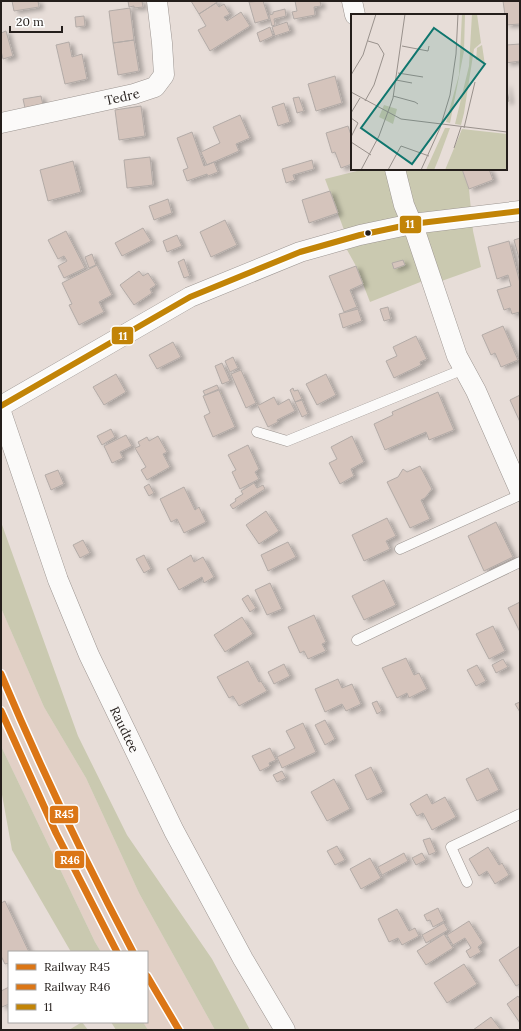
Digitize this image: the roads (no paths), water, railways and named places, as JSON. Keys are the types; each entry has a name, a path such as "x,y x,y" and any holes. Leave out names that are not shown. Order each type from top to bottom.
{"street":[{"name":"Tedre","path":"1,123 134,94 155,87 164,76 157,1"},
{"path":"352,1 355,14"},
{"path":"395,170 404,205 412,224 457,356 476,391 520,491"},
{"path":"1,406 190,297 300,252 360,235 412,224 520,211"},
{"name":"Raudtee","path":"1,412 58,580 89,655 174,831 243,959 285,1030"}],"lane":[{"path":"257,432 287,441 464,369"},
{"path":"400,549 520,495"},
{"path":"357,640 520,562"},
{"path":"467,882 451,847 520,814"}],"rail line":[{"name":"R45","path":"1,674 64,814 132,951"},
{"name":"R46","path":"1,711 56,833 116,951"},
{"name":"R45","path":"148,978 179,1030"}]}
